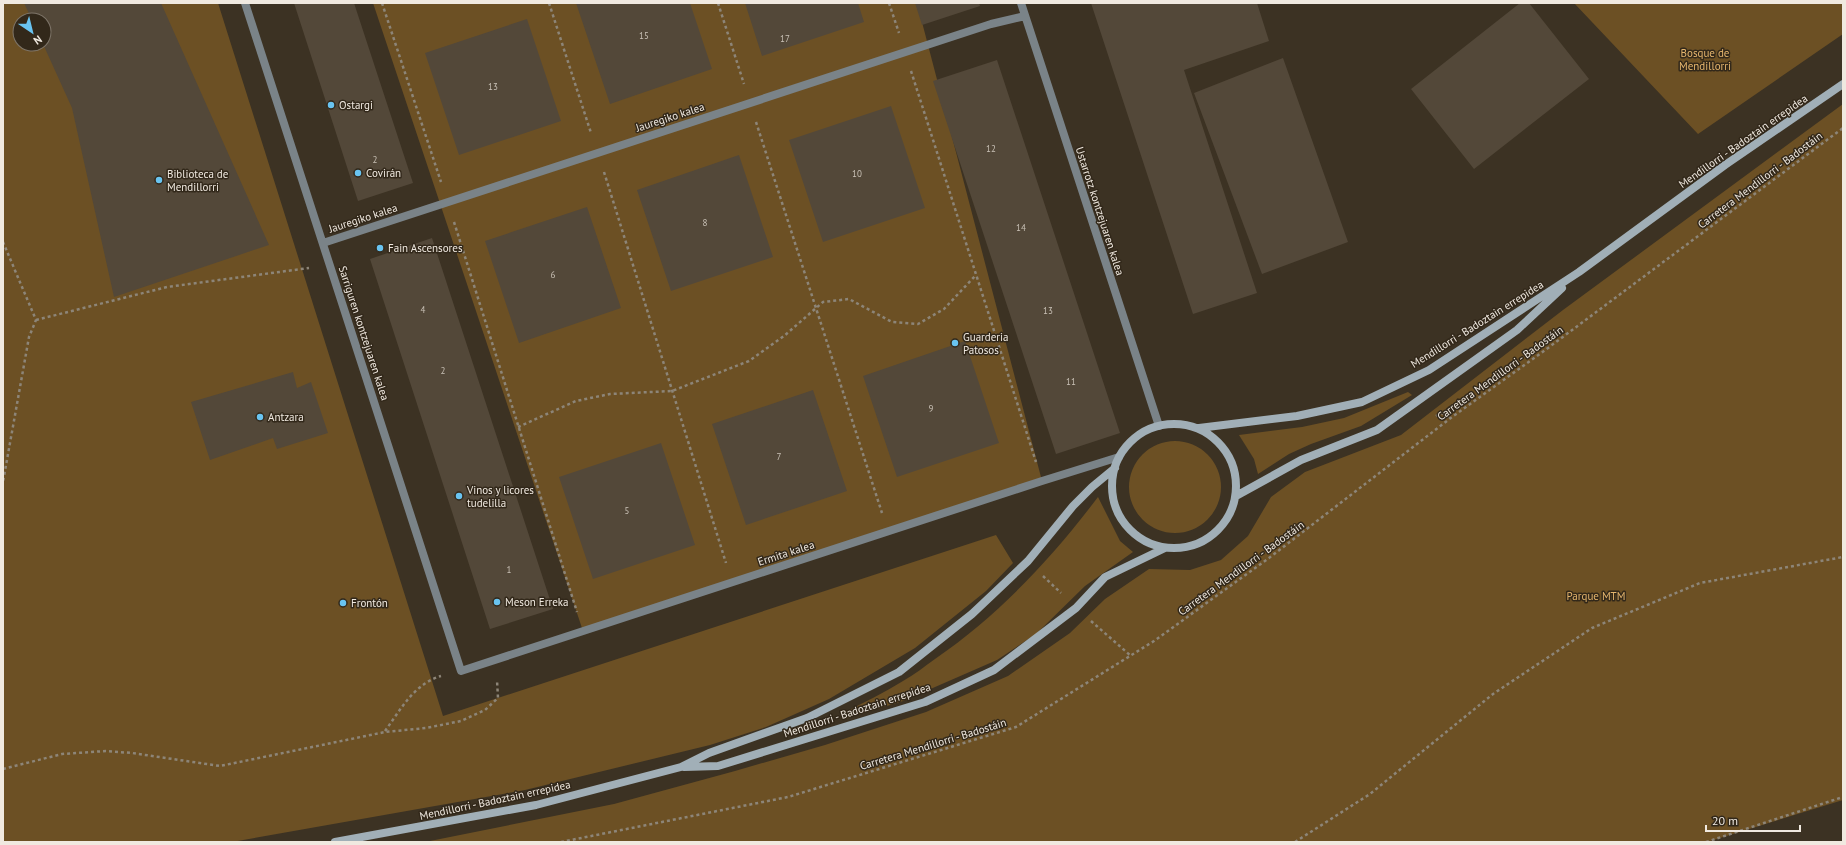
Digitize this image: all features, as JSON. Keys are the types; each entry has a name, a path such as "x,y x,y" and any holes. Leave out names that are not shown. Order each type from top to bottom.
{"street":[{"name":"Sarriguren kontzejuaren kalea","path":"245,3 460,671"},
{"name":"Ustarrotz kontzejuaren kalea","path":"1021,3 1158,426"},
{"name":"Jauregiko kalea","path":"323,242 991,24 1025,16"},
{"name":"Mendillorri - Badoztain errepidea","path":"1199,428 1296,416 1362,402 1429,370 1579,272 1725,165 1843,84"},
{"name":"Mendillorri - Badoztain errepidea","path":"1236,496 1301,460 1377,430 1517,330 1579,272"},
{"path":"1179,424 1199,428 1217,440 1229,456 1236,475 1236,496 1231,514 1224,524 1206,540 1189,547 1165,548 1152,545 1136,536 1123,522 1115,505 1112,486 1115,468 1119,457 1129,443 1138,436 1158,426 1179,424"},
{"name":"Ermita kalea","path":"460,671 1119,457"},
{"name":"Mendillorri - Badoztain errepidea","path":"335,842 536,805 681,767 709,753 807,718 899,672 972,614 1028,561 1092,487 1115,468"},
{"name":"Mendillorri - Badoztain errepidea","path":"681,767 718,766 925,702 994,670 1076,608 1105,577 1165,548"}],"path":[{"path":"382,3 448,202 583,631"},
{"path":"550,3 732,582"},
{"path":"718,3 888,531"},
{"path":"889,3 1042,481"},
{"name":"Carretera Mendillorri - Badostáin","path":"561,842 788,797 1016,726 1131,656 1269,558 1452,417 1548,348 1843,128"},
{"path":"3,242 36,320 28,337 3,482"},
{"path":"36,320 167,287 302,269 331,267"},
{"path":"518,427 576,401 610,394 672,391 749,361 784,336 823,302 849,299 892,322 918,324 944,309 976,275"},
{"path":"1295,842 1370,794 1493,694 1592,628 1700,583 1843,557"},
{"path":"1028,561 1076,608 1131,656"},
{"path":"3,769 62,754 106,751 132,753 220,766 385,732 426,728 461,722 485,710 498,698 496,660"},
{"path":"385,732 412,694 428,680 460,671"},
{"path":"1706,842 1843,797"}],"green space":[{"path":"3,3 218,3 443,716 996,535 1013,563 986,591 915,648 829,699 766,727 710,745 525,790 232,842 3,842"},
{"path":"373,3 917,3 1042,481 583,631"},
{"name":"Bosque de Mendillorri","path":"1574,3 1843,3 1843,34 1698,134"},
{"name":"Parque MTM","path":"1843,104 1843,800 1707,842 425,842 614,804 735,771 825,745 926,712 1008,676 1070,633 1105,599 1149,569 1190,570 1221,560 1248,536 1271,497 1305,472 1401,435 1563,310"},
{"path":"1408,392 1412,395 1361,426 1311,444 1289,454 1258,474 1254,459 1239,435 1302,427 1344,418"},
{"path":"1175,441 1192,445 1207,455 1217,470 1221,487 1217,504 1207,519 1192,529 1175,533 1158,529 1143,519 1133,504 1129,487 1133,470 1143,455 1158,445"},
{"path":"1098,497 1120,541 1133,552 1085,586 1036,634 997,660 903,701 845,719 844,713 889,690 911,676 959,642 1003,604 1043,564"}],"building":[{"path":"24,3 161,3 269,245 114,297 72,108 47,52 52,52 52,12 28,12"},
{"path":"294,3 354,3 413,183 358,201"},
{"path":"576,3 690,3 712,69 610,104"},
{"path":"745,3 858,3 864,22 762,56"},
{"path":"915,3 979,3 980,6 922,25"},
{"path":"1091,3 1257,3 1269,41 1184,70 1257,293 1193,314"},
{"path":"1520,3 1529,3 1589,79 1474,169 1411,89"},
{"path":"527,19 561,121 459,155 425,53"},
{"path":"1283,58 1348,242 1262,274 1194,93"},
{"path":"997,60 1120,433 1056,454 933,81"},
{"path":"891,106 925,208 823,242 789,140"},
{"path":"739,155 773,257 671,291 637,190"},
{"path":"587,207 621,308 519,343 485,241"},
{"path":"432,238 553,609 490,629 370,259"},
{"path":"965,341 999,443 897,477 863,376"},
{"name":"Antzara","path":"293,372 297,388 311,382 328,433 277,449 273,438 210,460 191,402"},
{"path":"813,390 847,491 746,525 712,424"},
{"path":"661,443 695,545 593,579 559,477"}],"place":[{"name":"Ostargi","path":"331,105"},
{"name":"Covirán","path":"358,173"},
{"name":"Biblioteca de Mendillorri","path":"159,180"},
{"name":"Fain Ascensores","path":"380,248"},
{"name":"Guarderia Patosos","path":"955,343"},
{"name":"Antzara","path":"260,417"},
{"name":"Vinos y licores tudelilla","path":"459,496"},
{"name":"Meson Erreka","path":"497,602"},
{"name":"Frontón","path":"343,603"}]}
